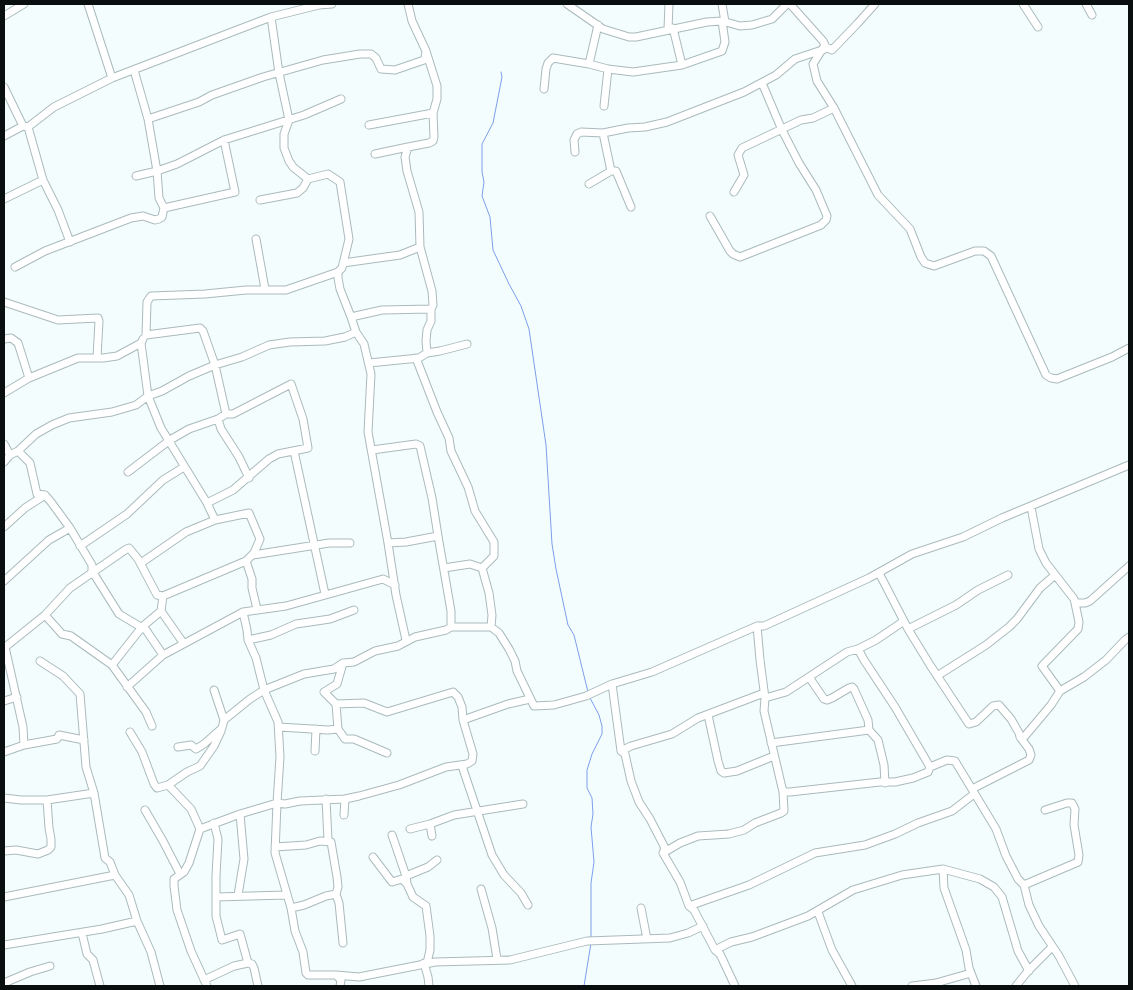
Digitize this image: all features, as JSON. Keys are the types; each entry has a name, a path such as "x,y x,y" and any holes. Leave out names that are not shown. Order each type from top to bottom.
{"street":[{"path":"4,16 24,4"},
{"path":"88,4 112,78"},
{"path":"4,136 26,126 54,107 112,78 271,17 318,4 332,4"},
{"path":"375,154 430,143 434,137 433,113 437,99 437,86 426,50 412,21 408,4"},
{"path":"567,4 611,33 629,37 707,22 724,22 740,26 762,23 772,18 788,4 823,41 825,48"},
{"path":"669,4 670,28 682,65"},
{"path":"544,88 548,63 553,58 634,72 682,65 722,51 725,42 722,4"},
{"path":"575,152 574,140 577,134 582,132 603,133 667,122 744,92 776,75 795,59 825,48 832,50 875,4"},
{"path":"1023,4 1038,27"},
{"path":"1086,4 1092,15"},
{"path":"271,17 279,72 289,120 284,134 284,148 294,166 308,179"},
{"path":"589,64 598,25"},
{"path":"825,48 813,64 817,81 834,108 878,195 910,229 925,263 934,266 966,253 980,250 992,256 1046,375 1051,378 1058,379 1129,348"},
{"path":"148,119 279,72 323,60 360,54 374,56 381,69 395,70 424,60 426,58 426,50"},
{"path":"604,106 608,69"},
{"path":"15,267 45,251 131,218 143,216 155,220 162,217 164,208 159,198 157,172 148,119 134,70"},
{"path":"710,216 730,251 740,257 825,222 827,216 816,190 782,130 762,83"},
{"path":"4,86 26,126 43,180 58,210 70,242"},
{"path":"136,176 157,172 224,140 289,120 341,99"},
{"path":"734,192 744,176 738,156 742,148 801,120 813,118 834,108"},
{"path":"369,125 433,113"},
{"path":"603,133 611,171"},
{"path":"164,208 235,192 224,140"},
{"path":"408,147 405,157 420,216 420,247 432,291 431,321 427,330 426,341 427,353"},
{"path":"589,184 611,171 616,171 631,207"},
{"path":"260,200 297,193 303,188 308,179 328,174 340,182 349,240 343,263 338,272 340,289 356,332 364,344 369,363 371,374 368,432 406,640"},
{"path":"4,199 43,180"},
{"path":"256,240 265,290"},
{"path":"343,263 400,255 420,247"},
{"path":"4,394 29,378 78,358 117,356 140,343 146,335 147,302 151,296 286,290 338,272"},
{"path":"4,302 58,320 98,318 97,358"},
{"path":"351,317 382,310 431,309"},
{"path":"146,335 200,328 203,331 215,366 226,414"},
{"path":"4,462 36,434 69,418 112,412 136,405 148,396 162,391 189,376 242,357 268,345 325,341 346,337 356,332"},
{"path":"4,339 11,338 18,344 29,378"},
{"path":"140,343 148,396 161,428 208,503 215,520"},
{"path":"369,363 416,358 427,353 467,344"},
{"path":"416,358 449,438 451,450 468,487 475,511 494,542 494,556 482,568"},
{"path":"128,472 170,440 190,429 218,419 226,414 233,414 291,384 303,419 308,448 278,454 269,459 233,490 208,503"},
{"path":"218,419 221,429 239,457 249,478"},
{"path":"4,444 10,456"},
{"path":"372,450 416,444 420,446 432,498 444,568 451,610 451,627"},
{"path":"18,451 30,463 37,494 45,496 70,528 92,564 92,571 119,614 142,627 163,655"},
{"path":"294,451 325,594"},
{"path":"224,720 264,690 304,674 334,669 343,663 354,662 375,651 404,643 415,636 446,630 451,627 491,627 499,633 509,649 516,671 534,706 554,705 589,695 612,684 652,672 758,626 764,626 879,573 912,554 963,537 1002,518 1129,465"},
{"path":"80,546 127,514 163,480 184,467"},
{"path":"4,527 25,508 45,496"},
{"path":"1031,506 1039,549 1046,563 1074,599 1079,622 1078,629 1042,666 1060,690"},
{"path":"24,745 23,727 5,648 45,615 70,588 92,571 129,548 142,563 157,595 162,596 246,561 253,555 260,539 249,513 241,513 215,520 186,532 142,563"},
{"path":"4,582 49,540 70,528"},
{"path":"388,543 406,542 438,536"},
{"path":"253,555 315,545 350,543"},
{"path":"246,561 258,609"},
{"path":"444,568 470,564 482,568"},
{"path":"1075,603 1090,601 1129,566"},
{"path":"482,568 489,593 492,615 491,627"},
{"path":"689,906 755,882 815,853 830,849 865,845 952,811 973,792 1029,760 1031,756 1029,749 999,705 992,706 976,722 969,724 908,629 879,573"},
{"path":"908,629 956,605 1008,575"},
{"path":"937,676 986,645 1009,627 1040,588 1055,575"},
{"path":"127,687 163,655 178,645 184,644 243,612 286,606 383,579 395,585"},
{"path":"162,596 161,611 184,644"},
{"path":"248,640 271,635 296,624 330,619 354,610"},
{"path":"112,665 142,627 161,611"},
{"path":"243,612 248,640 256,658 264,690 279,728 280,757 274,847 308,975 359,977 425,963 510,960 587,941 679,936 703,926"},
{"path":"45,615 62,634 71,636 112,665 146,712 152,726"},
{"path":"621,751 631,746 672,734 698,718 765,696 786,692 847,652 876,640 904,621"},
{"path":"664,853 680,843 698,836 729,834 744,830 754,823 784,811 783,792 764,711 765,696 758,626"},
{"path":"1020,737 1025,736 1051,705 1060,690 1084,677 1106,660 1129,638"},
{"path":"858,649 896,707 930,767"},
{"path":"40,661 63,676 80,694 86,767 94,793 105,858 110,862 115,875 129,895 137,921 151,952 160,986"},
{"path":"343,663 337,684 324,692 336,704 338,729 345,739 354,739 387,753"},
{"path":"809,677 827,700 852,687 868,720 869,730 878,740 884,765 885,783"},
{"path":"612,684 621,751 625,754 631,781 639,802 665,848 664,853 680,882 689,906 694,910 715,950 720,954 735,986"},
{"path":"130,732 142,752 154,784 159,788 168,786 187,772 200,766 214,746 224,720 214,690"},
{"path":"200,829 214,822 277,803 346,799 399,785 446,767 462,766 472,762 473,754 460,702 453,692 387,712 364,703 336,704"},
{"path":"4,701 17,698"},
{"path":"464,720 508,704 530,699"},
{"path":"708,715 718,761 724,773 737,771 774,756"},
{"path":"178,747 191,746 196,749 222,728"},
{"path":"279,728 338,729"},
{"path":"315,751 316,729"},
{"path":"771,743 869,730"},
{"path":"4,752 24,745 57,739 59,736 84,740"},
{"path":"783,792 885,783 913,778 928,772 930,767 947,760 955,760 996,829 1006,856 1018,880 1024,885 1029,905 1039,926 1074,986"},
{"path":"462,766 492,855 504,875 521,893 528,905"},
{"path":"168,786 191,809 200,829 184,872 174,879 177,910 191,951 205,983 234,966 248,963 252,964 254,968 258,986"},
{"path":"4,798 47,800 94,793"},
{"path":"326,799 328,840 331,842 337,876 338,886 336,894 339,903 343,943"},
{"path":"344,815 346,799"},
{"path":"4,850 38,854 51,847 47,800"},
{"path":"1024,885 1078,862 1079,855 1074,825 1075,809 1072,804 1067,803 1045,810"},
{"path":"410,830 454,815 523,804"},
{"path":"145,810 180,874"},
{"path":"238,895 244,859 240,814"},
{"path":"214,822 218,839 216,916 222,940 240,934 248,963"},
{"path":"430,824 432,836"},
{"path":"392,835 413,897 426,906 430,943 425,963 429,986"},
{"path":"274,847 298,846 328,840"},
{"path":"374,857 392,882 402,879 407,880 438,860"},
{"path":"943,869 944,888 966,950 976,986"},
{"path":"715,950 732,942 818,912 853,890 902,875 943,869 980,879 994,887 1002,897 1018,951 1029,970"},
{"path":"4,897 115,875"},
{"path":"480,889 492,928 497,959"},
{"path":"291,908 336,894"},
{"path":"216,897 286,895"},
{"path":"641,908 647,938"},
{"path":"818,912 832,950 849,985"},
{"path":"4,945 82,933 137,921"},
{"path":"82,933 87,954 93,960 100,986"},
{"path":"1016,986 1052,947"},
{"path":"4,983 50,966"},
{"path":"912,986 936,984 971,973"},
{"path":"336,975 341,980 340,986"}],"waterway":[{"path":"501,72 502,77 493,123 482,144 484,182 482,196 490,217 493,250 521,306 529,329 546,445 552,544 556,569 568,625 574,635 588,692"},
{"path":"590,698 599,715 602,726 602,734 592,754 587,770 587,788 592,798 593,814 591,827 594,862 591,883 591,939"},
{"path":"584,986 591,943"}]}
